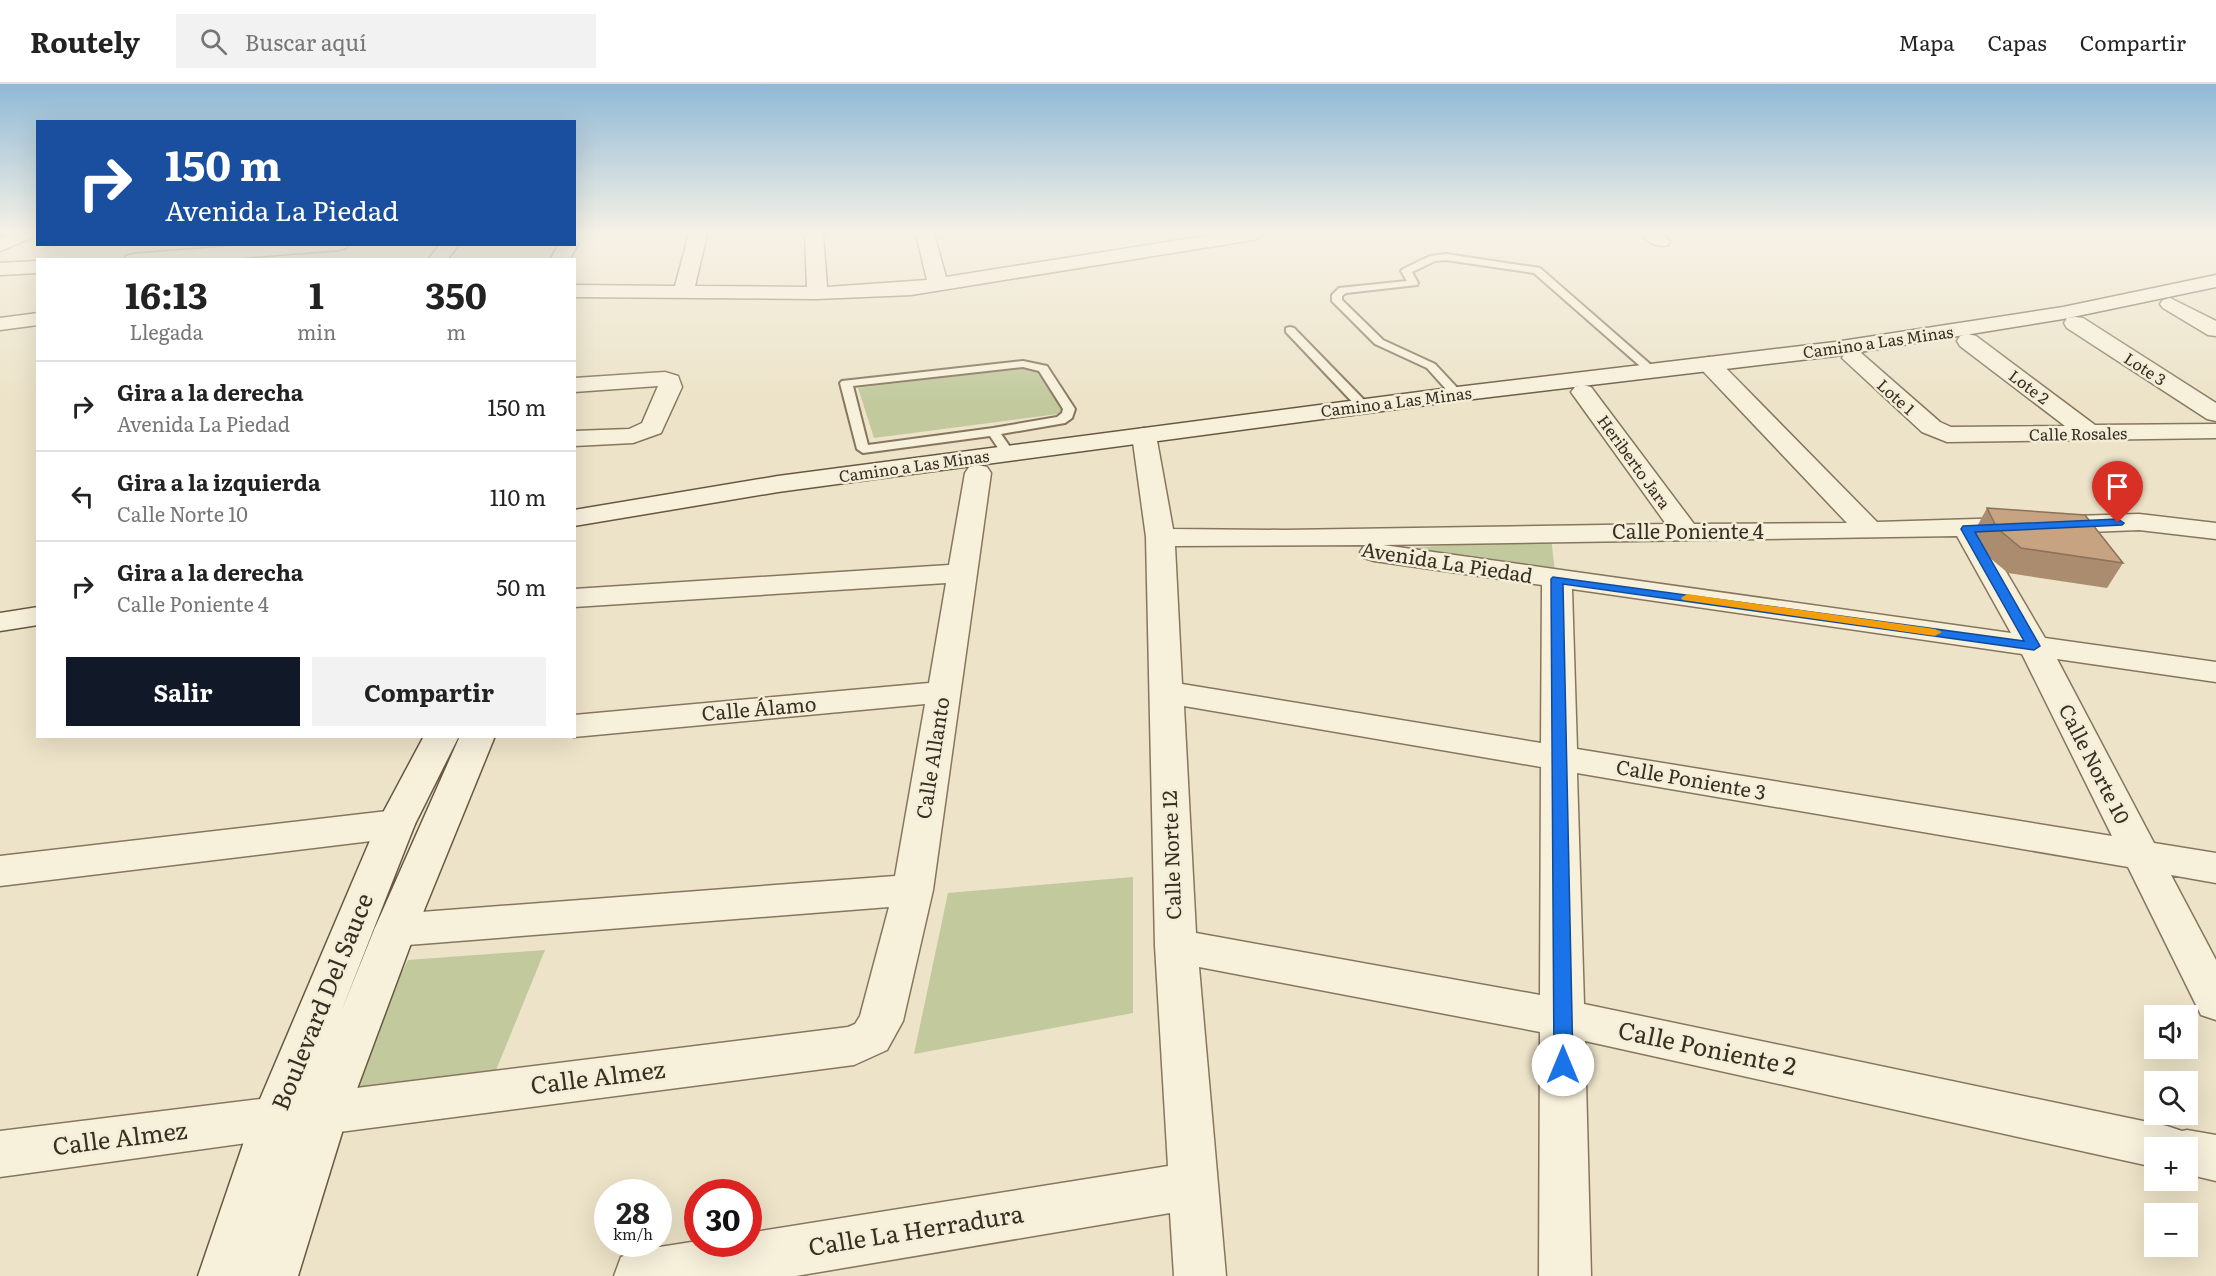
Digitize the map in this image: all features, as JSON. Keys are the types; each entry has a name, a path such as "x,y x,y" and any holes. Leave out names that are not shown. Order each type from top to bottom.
{"street":[{"path":"576,291 684,290 817,293 899,290"},
{"name":"Camino a Las Minas","path":"576,525 745,489 1009,454 1146,443 1583,392 2063,313 2175,290"},
{"name":"Camino a Las Minas","path":"576,525 978,473 1363,406 1652,371 1714,369 1853,358 2075,323 2216,294"},
{"path":"2170,304 2216,330"},
{"path":"0,324 36,319"},
{"name":"Lote 3","path":"2075,323 2216,414"},
{"name":"Lote 2","path":"1968,341 2091,434"},
{"name":"Lote 1","path":"1853,358 1941,434"},
{"path":"1714,369 1870,531"},
{"path":"576,385 665,379 670,381 670,387 652,428 633,435 576,439"},
{"name":"Heriberto Jara","path":"1583,392 1686,532"},
{"name":"Calle Rosales","path":"1941,434 2216,431"},
{"name":"Calle Norte 12","path":"1146,443 1160,537 1176,946 1200,1276"},
{"name":"Calle Allanto","path":"871,1037 881,1022 912,890 978,473"},
{"path":"2139,522 2216,521"},
{"name":"Calle Poniente 4","path":"1160,537 1285,538 1870,531 2139,522 2216,531"},
{"name":"Calle Norte 10","path":"1967,529 2034,646 2216,1002"},
{"name":"Avenida La Piedad","path":"1285,538 1557,579 2216,672"},
{"path":"576,598 963,573"},
{"path":"1557,579 1564,1276"},
{"path":"0,622 36,616"},
{"path":"0,635 36,630"},
{"name":"Calle Álamo","path":"576,726 943,692"},
{"name":"Calle Poniente 3","path":"1166,692 2216,868"},
{"name":"Boulevard Del Sauce","path":"224,1276 276,1118 396,824 441,738"},
{"name":"Boulevard Del Sauce","path":"273,1276 324,1113 395,930 477,738"},
{"path":"0,870 396,824"},
{"path":"395,930 912,890"},
{"name":"Calle Poniente 2","path":"1176,946 1563,1017 2144,1143"},
{"name":"Calle Almez","path":"324,1113 854,1046 871,1037"},
{"name":"Calle Almez","path":"0,1154 276,1118"},
{"path":"2198,1154 2216,1158"},
{"name":"Calle La Herradura","path":"640,1276 1192,1186"}],"lane":[{"path":"1347,290 1336,295 1337,301 1379,342 1431,366 1457,394"},
{"path":"1559,290 1652,371"},
{"path":"1290,330 1363,406"},
{"path":"1023,364 1043,368 1069,410 1068,415 1061,420 993,432 863,449 846,383 1023,364"},
{"path":"993,432 1009,454"}],"green space":[{"path":"1035,366 1066,413 874,438 858,388"},
{"path":"1551,537 1555,572 1385,550"},
{"path":"1133,877 1133,1013 914,1054 948,893"},
{"path":"545,950 494,1075 334,1101 408,960"}],"building":[{"path":"1987,508 2085,515 2123,563 2021,548 1997,528"}],"slow traffic":[{"path":"1687,598 1935,632"}],"route":[{"path":"1563,1065 1557,579 2034,646 1967,529 2118,523"}]}
